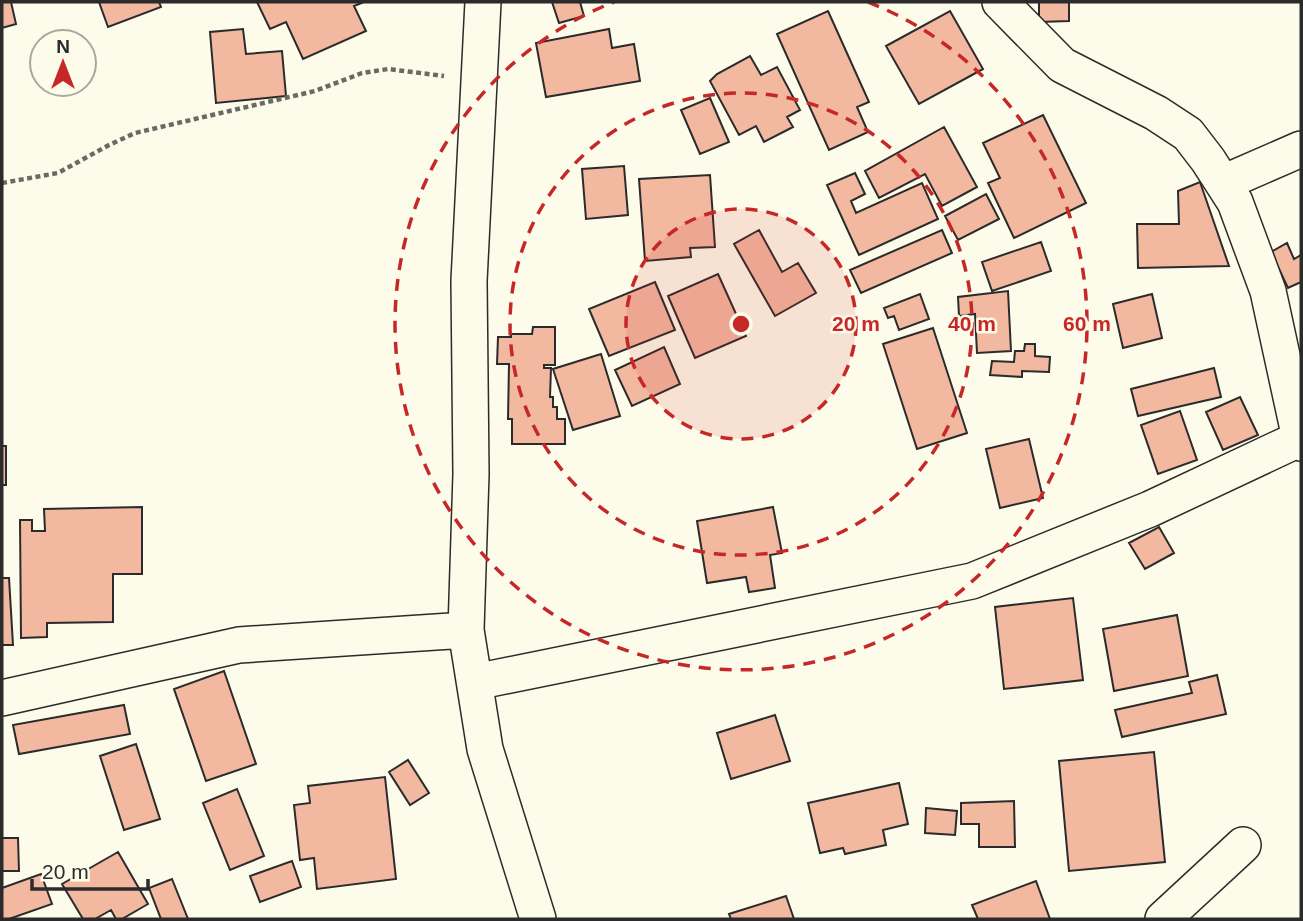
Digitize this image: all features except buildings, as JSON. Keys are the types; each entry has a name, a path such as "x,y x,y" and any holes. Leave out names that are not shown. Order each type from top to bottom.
{"street":[{"path":"483,2 469,281 471,474 466,630 485,749 537,919"},
{"path":"475,682 972,582 1150,509 1300,441 1268,291 1235,202 1223,183 1188,134 1156,113 1062,65 1000,2"},
{"path":"1223,183 1301,149"},
{"path":"2,698 239,645 466,630"},
{"path":"1163,919 1243,845"}],"path":[{"path":"2,183 58,173 135,133 315,91 362,72 388,69 479,81"}]}
